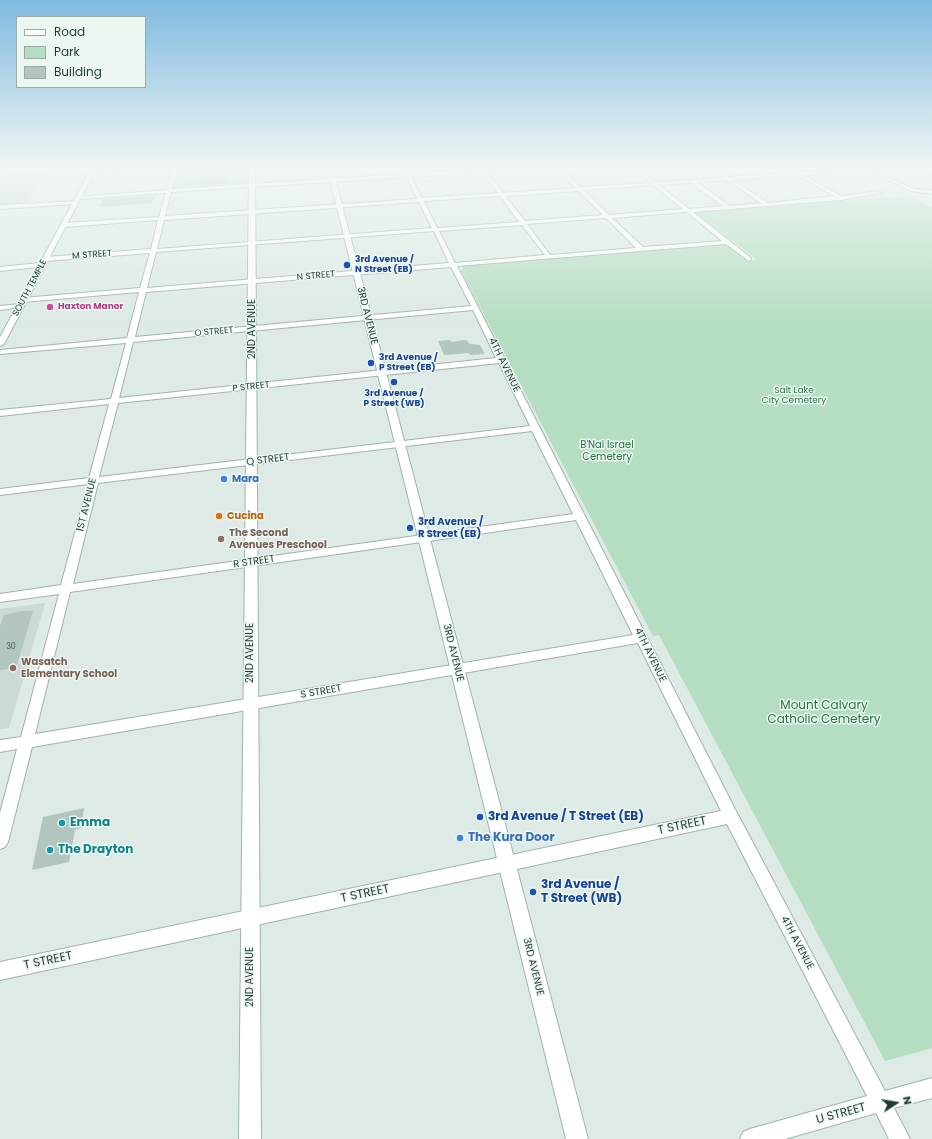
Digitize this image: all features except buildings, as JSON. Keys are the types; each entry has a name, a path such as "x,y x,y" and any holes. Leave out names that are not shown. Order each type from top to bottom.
{"street":[{"name":"SOUTH TEMPLE","path":"0,344 67,220"},
{"path":"64,225 132,220"},
{"name":"1ST AVENUE","path":"0,842 161,220"},
{"name":"2ND AVENUE","path":"250,1139 252,220"},
{"name":"3RD AVENUE","path":"342,220 577,1139"},
{"name":"4TH AVENUE","path":"431,220 731,816 900,1139"},
{"path":"521,220 549,257"},
{"name":"M STREET","path":"44,262 154,250 557,220"},
{"path":"611,220 641,249"},
{"path":"701,220 749,259"},
{"name":"N STREET","path":"0,308 22,303 143,290 728,242"},
{"path":"0,269 44,262"},
{"name":"O STREET","path":"0,352 476,308"},
{"name":"P STREET","path":"0,413 502,360"},
{"name":"Q STREET","path":"0,492 535,428"},
{"name":"R STREET","path":"0,598 580,516"},
{"name":"S STREET","path":"0,746 642,638"},
{"name":"T STREET","path":"0,971 731,816"},
{"name":"U STREET","path":"750,1139 932,1088"}],"shaded area":[{"name":"Wasatch Elementary School","path":"45,603 9,728 0,729 0,609"}],"green space":[{"path":"705,220 932,220 932,1048 885,1061 659,635 653,636 461,271 464,266 468,265 722,244 729,245 750,261 756,259"}],"place":[{"name":"3rd Avenue / N Street (EB)","path":"347,265"},
{"name":"Haxton Manor","path":"50,307"},
{"name":"3rd Avenue / P Street (EB)","path":"371,363"},
{"name":"3rd Avenue / P Street (WB)","path":"394,382"},
{"name":"Mara","path":"224,479"},
{"name":"Cucina","path":"219,516"},
{"name":"3rd Avenue / R Street (EB)","path":"410,528"},
{"name":"The Second Avenues Preschool","path":"221,539"},
{"name":"Wasatch Elementary School","path":"13,668"},
{"name":"3rd Avenue / T Street (EB)","path":"480,817"},
{"name":"Emma","path":"62,823"},
{"name":"The Kura Door","path":"460,838"},
{"name":"The Drayton","path":"50,850"},
{"name":"3rd Avenue / T Street (WB)","path":"533,892"}],"park label":[{"name":"Salt Lake City Cemetery","path":"794,396"},
{"name":"B'Nai Israel Cemetery","path":"607,450"},
{"name":"Mount Calvary Catholic Cemetery","path":"824,713"}]}
